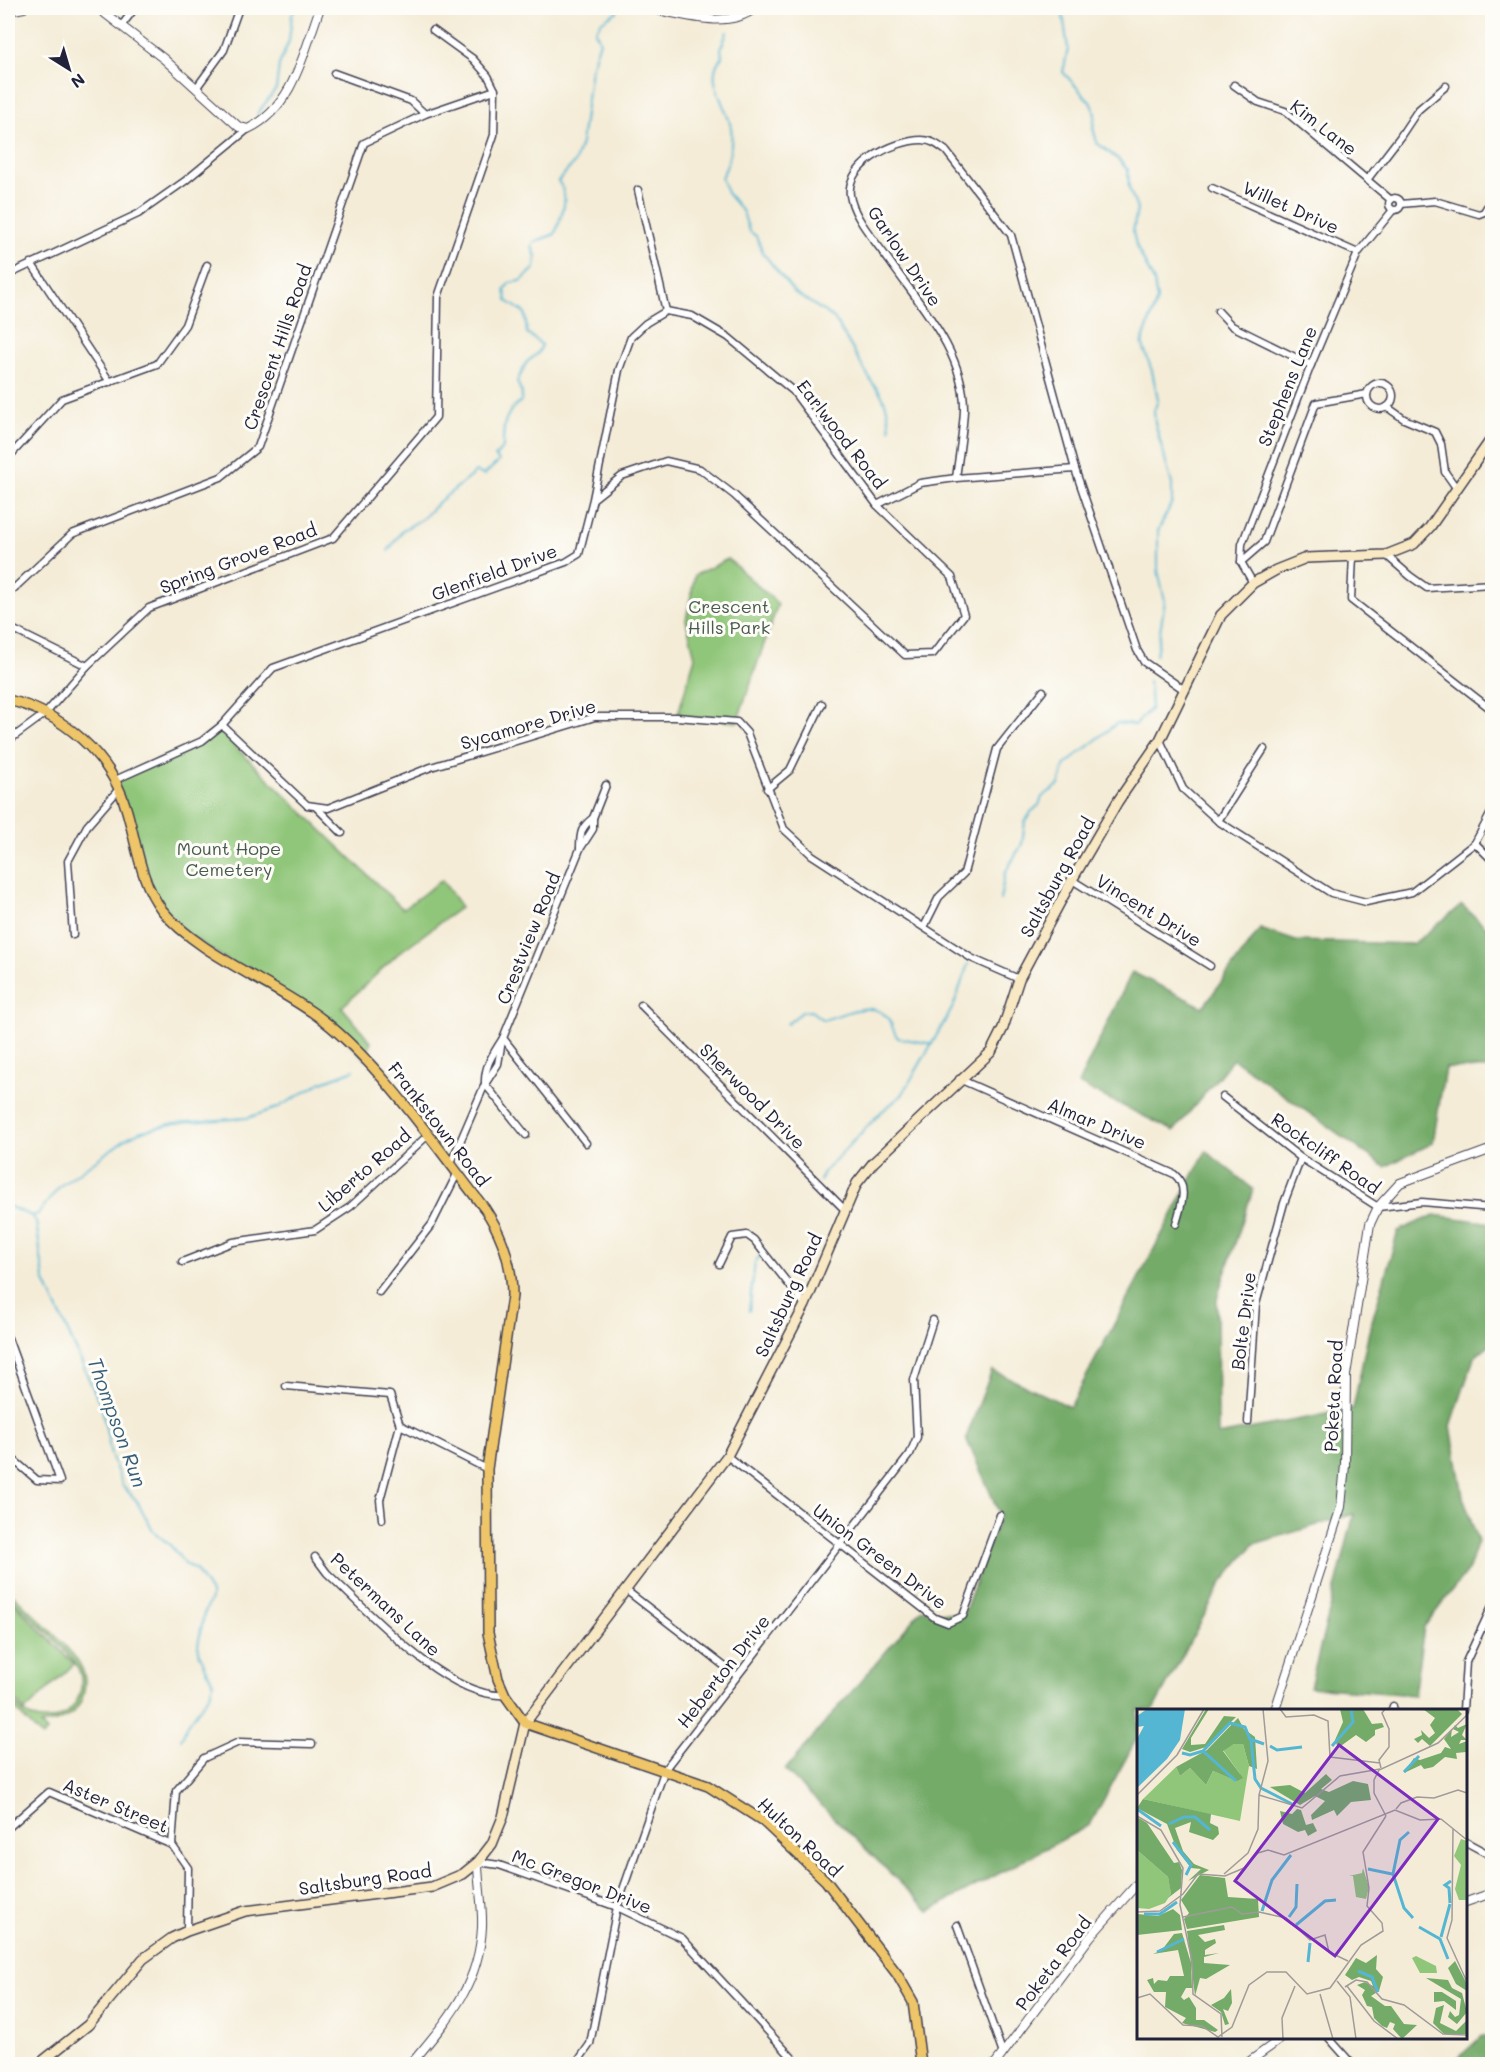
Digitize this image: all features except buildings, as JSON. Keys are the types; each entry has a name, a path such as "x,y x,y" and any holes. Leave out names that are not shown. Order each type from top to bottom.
{"main road":[{"name":"Saltsburg Road","path":"39,2064 88,2025 143,1959 172,1938 187,1931 245,1911 432,1887 463,1874 478,1862 492,1844 503,1817 525,1723 727,1456 805,1305 857,1183 873,1163 958,1079 991,1052 1003,1028 1019,979 1072,880 1118,801 1160,740 1221,615 1253,583 1276,570 1306,558 1353,554 1386,555 1414,544 1492,440"},
{"name":"Frankstown Road","path":"8,700 46,713 86,744 117,784 147,885 162,909 189,935 322,1019 369,1063 458,1174 493,1222 505,1245 511,1271 511,1308 487,1469 488,1633 491,1658 505,1695 525,1723"},
{"name":"Hulton Road","path":"525,1723 665,1769 708,1786 749,1810 826,1881 906,1988 915,2014 921,2064"}],"street":[{"path":"8,11 24,8"},
{"path":"98,8 122,25 196,87 239,127 248,129"},
{"path":"122,25 135,8"},
{"path":"196,87 224,50 239,8"},
{"path":"8,275 138,214 185,181 248,129 261,123 280,104 297,74 320,8"},
{"path":"646,8 720,20 750,12 755,8"},
{"path":"433,30 473,59 489,76 495,90"},
{"path":"334,73 411,101 425,114"},
{"name":"Kim Lane","path":"1234,85 1258,102 1286,111 1390,200"},
{"path":"1367,180 1418,110 1446,86"},
{"name":"Crescent Hills Road","path":"8,594 72,534 221,477 258,447 364,143 425,114 495,90"},
{"name":"Spring Grove Road","path":"8,741 46,713 87,666 149,608 333,538 436,417 438,297 494,135 495,90"},
{"name":"Garlow Drive","path":"956,478 964,409 960,381 946,342 864,226 850,199 852,178 862,163 891,149 921,140 934,142 946,151 1011,235 1075,469"},
{"name":"Willet Drive","path":"1212,188 1358,253"},
{"path":"593,499 619,370 631,337 646,322 666,312 638,190"},
{"path":"1393,210 1390,200 1396,198 1401,204 1435,201 1479,214 1484,212 1492,198"},
{"name":"Stephens Lane","path":"1241,562 1242,544 1311,365 1358,253 1393,210 1398,210 1401,204"},
{"path":"31,263 110,382"},
{"path":"8,458 62,399 157,364 185,325 207,265"},
{"path":"1218,311 1232,326 1311,365"},
{"name":"Earlwood Road","path":"666,312 692,316 728,337 793,391 877,505 920,483 1075,469"},
{"path":"1253,583 1241,562 1264,542 1316,403 1367,394 1373,385 1387,386 1392,396 1388,406 1379,409 1371,406 1367,394"},
{"path":"1388,406 1404,419 1435,432 1441,444 1445,472 1457,489"},
{"path":"1492,440 1492,446"},
{"path":"593,499 622,476 666,461 700,469 734,495 905,656 933,654 964,615 952,577 877,505"},
{"path":"1075,469 1139,657 1183,689"},
{"name":"Glenfield Drive","path":"117,784 202,741 222,725 273,668 566,562 579,554 593,499"},
{"path":"1353,554 1351,600 1492,710"},
{"path":"1386,555 1427,588 1492,584"},
{"path":"8,627 87,666"},
{"path":"924,927 939,897 964,873 997,749 1043,691"},
{"path":"767,789 790,770 822,704"},
{"name":"Sycamore Drive","path":"315,807 328,808 431,767 595,717 677,717 737,722 747,733 783,829 812,855 971,958 1019,979"},
{"path":"222,725 307,805 315,807 342,833"},
{"path":"1160,740 1183,789 1218,820 1331,893 1366,902 1412,892 1475,843 1492,811"},
{"path":"1218,820 1264,749"},
{"path":"73,935 68,861 87,826 117,784"},
{"name":"Crestview Road","path":"450,1165 485,1084 498,1064 503,1038 580,849 594,829 593,818 606,785"},
{"name":"Crestview Road","path":"580,849 580,833 583,825 593,818"},
{"path":"1475,843 1492,860"},
{"name":"Vincent Drive","path":"1072,880 1210,966"},
{"name":"Sherwood Drive","path":"641,1005 844,1209"},
{"path":"503,1038 586,1143"},
{"name":"Almar Drive","path":"958,1079 1174,1174 1181,1181 1183,1195 1176,1224"},
{"path":"485,1084 526,1135"},
{"name":"Rockcliff Road","path":"1223,1097 1301,1158 1377,1207 1422,1202 1492,1208"},
{"name":"Liberto Road","path":"182,1262 232,1242 315,1230 350,1207 427,1136"},
{"name":"Poketa Road","path":"1275,1709 1341,1507 1344,1483 1346,1375 1370,1224 1377,1207 1396,1185 1492,1149"},
{"name":"Bolte Drive","path":"1248,1422 1256,1304 1284,1203 1301,1158"},
{"path":"379,1292 432,1224 458,1174"},
{"path":"719,1264 732,1237 747,1235 754,1240 805,1305"},
{"name":"Heberton Drive","path":"576,2064 590,2044 617,1907 665,1769 910,1454 917,1437 914,1380 933,1320"},
{"path":"8,1338 60,1481 37,1480 8,1455"},
{"path":"286,1386 390,1395 400,1425 380,1500 382,1519"},
{"path":"400,1425 487,1469"},
{"name":"Union Green Drive","path":"727,1456 935,1618 948,1623 963,1616 1000,1515"},
{"name":"Petermans Lane","path":"315,1557 327,1573 431,1668 481,1694 505,1695"},
{"path":"627,1591 737,1677"},
{"path":"1463,1709 1466,1662 1492,1606"},
{"path":"172,1845 176,1791 204,1758 239,1742 312,1744"},
{"name":"Aster Street","path":"8,1828 49,1792 172,1845 188,1868 187,1931"},
{"path":"1467,1843 1492,1856"},
{"path":"411,2064 460,2004 478,1963 482,1925 478,1862"},
{"name":"Mc Gregor Drive","path":"478,1862 499,1865 617,1907 682,1938 798,2064"},
{"name":"Poketa Road","path":"994,2064 1090,1937 1137,1884"},
{"path":"1467,1902 1492,1893"},
{"path":"957,1925 1003,2055"},
{"path":"1246,2064 1279,2039"},
{"path":"1331,2039 1352,2064"}],"green space":[{"name":"Crescent Hills Park","path":"728,559 778,604 737,722 677,717 695,657 686,620 695,575"},
{"name":"Mount Hope Cemetery","path":"217,729 403,909 442,880 461,907 400,952 342,1007 371,1042 365,1059 339,1033 189,935 153,896 115,780 185,748"},
{"path":"1462,905 1492,932 1492,1069 1445,1068 1433,1143 1385,1167 1233,1059 1174,1131 1078,1084 1132,972 1203,1007 1260,929 1296,941 1413,944"},
{"path":"1206,1151 1253,1189 1217,1298 1218,1435 1353,1409 1368,1335 1398,1231 1434,1215 1492,1223 1492,1343 1474,1357 1451,1426 1463,1496 1478,1541 1469,1569 1424,1627 1414,1695 1310,1687 1354,1514 1254,1544 1223,1581 1154,1709 1137,1709 1137,1738 1090,1825 929,1911 785,1770 922,1609 963,1616 1000,1515 966,1438 992,1370 1070,1407"},
{"path":"8,1589 73,1655 83,1670 85,1678 83,1694 76,1709 60,1720 41,1725 47,1732 42,1737 8,1702 8,1696 20,1709 36,1719 57,1718 73,1707 81,1688 81,1678 73,1660 8,1595"},
{"path":"8,1597 74,1664 25,1711 8,1693"},
{"path":"1482,2036 1492,2038 1492,2064 1455,2064 1455,2061"}],"waterway":[{"path":"257,114 276,89 279,65 289,41 292,14 296,8"},
{"path":"693,8 710,13 733,8"},
{"path":"1062,8 1068,49 1063,72 1090,102 1095,113 1093,128 1097,143 1128,170 1129,188 1137,209 1133,232 1136,245 1154,282 1157,300 1142,343 1152,371 1158,400 1154,411 1155,423 1172,484 1172,502 1158,531 1158,571 1165,601 1156,655"},
{"path":"388,551 403,530 422,519 476,472 484,475 499,461 495,456 503,448 507,416 521,401 522,393 517,382 526,363 538,353 542,345 527,333 525,313 507,301 505,290 509,283 521,281 535,268 536,256 532,247 534,242 555,234 564,200 562,187 558,181 575,162 581,143 591,69 600,41 595,31 602,21 618,11"},
{"path":"727,32 721,49 722,57 715,74 715,83 731,128 730,153 721,177 727,193 743,212 749,231 756,236 763,253 794,292 834,318 884,399 890,429"},
{"path":"1000,900 1005,873 1022,844 1025,822 1031,812 1039,805 1042,797 1059,785 1065,765 1117,723 1135,725 1151,708 1149,681"},
{"path":"820,1181 824,1172 880,1113 902,1095 953,1007 968,964"},
{"path":"787,1024 802,1012 811,1011 823,1020 856,1010 873,1009 887,1017 898,1038 933,1044"},
{"path":"32,1216 38,1214 60,1186 127,1138 142,1131 176,1123 247,1118 277,1108 322,1082 354,1070"},
{"name":"Thompson Run","path":"8,1206 32,1216 36,1221 44,1279 102,1408 111,1455 123,1486 136,1500 153,1531 171,1546 185,1564 196,1570 211,1593 198,1645 200,1655 213,1683 210,1694 189,1722 181,1739"},
{"path":"749,1311 755,1262 760,1256"}]}
